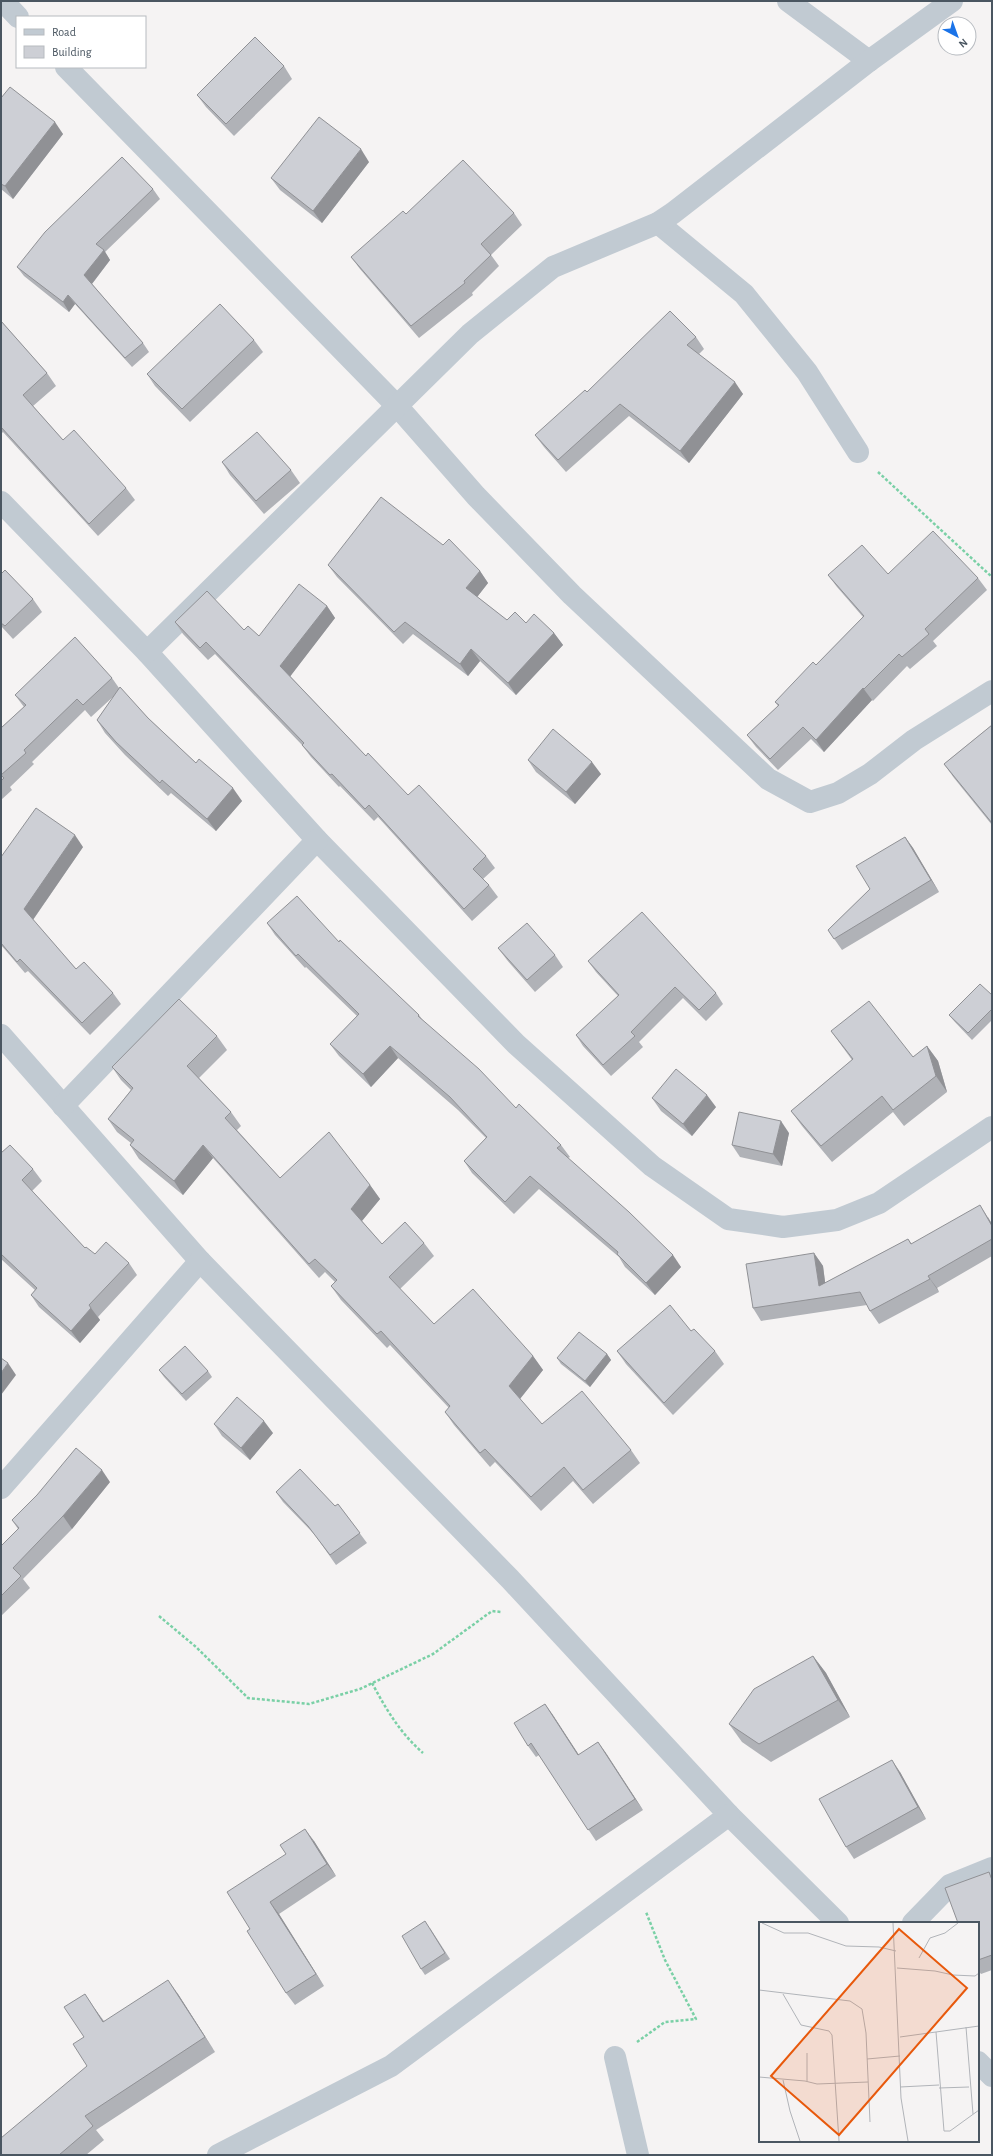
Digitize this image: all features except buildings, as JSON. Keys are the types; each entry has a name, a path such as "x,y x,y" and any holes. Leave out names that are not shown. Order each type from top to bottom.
{"street":[{"path":"3,1 17,16"},
{"path":"788,1 869,61"},
{"path":"147,652 398,407 470,334 553,267 658,223 673,213 869,61 952,1"},
{"path":"67,68 398,407 476,496 572,595 768,779 810,802 838,793 857,782 914,740 992,691"},
{"path":"658,223 744,294 807,372 858,452"},
{"path":"1,502 147,652 317,840 516,1044 652,1166 728,1219 783,1227 837,1220 879,1203 992,1127"},
{"path":"63,1106 317,840"},
{"path":"1,1035 200,1261 544,1615 728,1815 837,1922"},
{"path":"1,1488 200,1261"},
{"path":"218,2155 391,2066 728,1815"},
{"path":"914,1922 950,1885 992,1868"},
{"path":"615,2057 638,2155"},
{"path":"979,2063 992,2076"}],"path":[{"path":"858,452 992,577"},
{"path":"159,1616 196,1647 248,1698 309,1704 360,1689 432,1654 492,1611 544,1615"},
{"path":"372,1683 391,1718 412,1744 423,1753"},
{"path":"615,2057 665,2022 696,2019 665,1960 643,1902 628,1890"}]}
